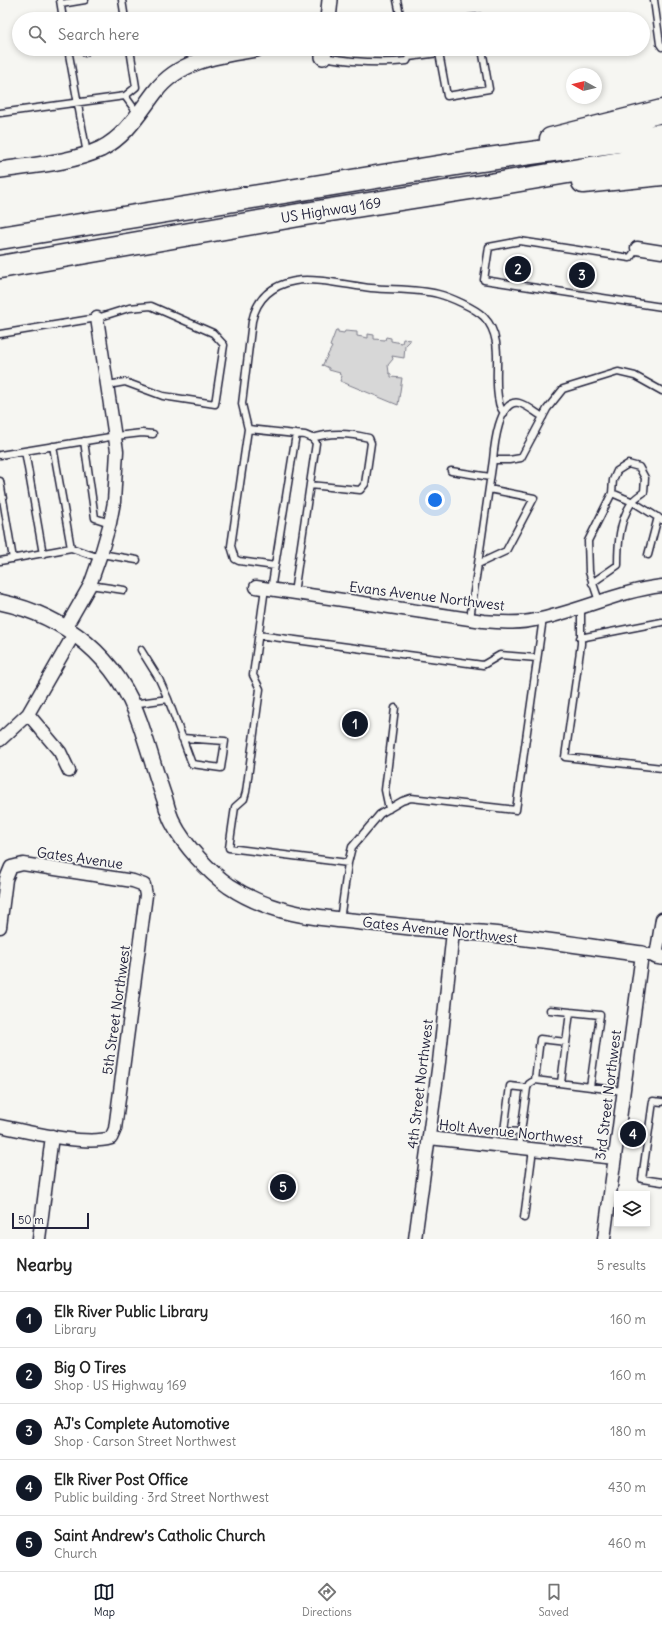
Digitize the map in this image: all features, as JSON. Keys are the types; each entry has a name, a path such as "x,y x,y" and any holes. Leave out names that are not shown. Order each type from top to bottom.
{"highway":[{"path":"481,160 531,144 662,111"},
{"name":"US Highway 169","path":"0,238 481,160 662,135"},
{"name":"US Highway 169","path":"0,266 305,214 662,156"},
{"path":"496,184 521,188 662,174"}],"street":[{"path":"329,12 330,0"},
{"path":"0,170 68,159 102,148 115,140 128,129 155,91 166,80 178,71 206,58 217,56"},
{"path":"637,248 662,252"},
{"path":"0,740 28,714 70,630 90,585 110,523 114,502 116,474 116,436 98,318"},
{"name":"Evans Avenue Northwest","path":"264,588 470,619 517,622 543,618 581,608 634,590 662,586"},
{"name":"Gates Avenue Northwest","path":"0,602 36,612 70,630 101,656 124,687 140,722 152,764 173,824 205,866 217,877 242,894 270,907 303,916 482,934 653,956"},
{"path":"28,714 60,752 69,771"},
{"name":"Gates Avenue","path":"0,927 6,879 11,867 23,864 134,880 144,885"},
{"name":"5th Street Northwest","path":"52,1136 100,1142 111,1138 115,1129 146,895 144,885"},
{"name":"3rd Street Northwest","path":"604,1239 623,1091 662,919"},
{"name":"4th Street Northwest","path":"415,1239 429,1138 453,932"},
{"path":"0,1126 52,1136 39,1239"},
{"name":"Holt Avenue Northwest","path":"429,1138 615,1158"}],"lane":[{"path":"62,12 61,2 85,0"},
{"path":"122,0 124,12"},
{"path":"397,0 400,12"},
{"path":"654,0 660,44 662,47"},
{"path":"69,56 87,154"},
{"path":"0,113 125,96 136,87 131,56"},
{"path":"333,56 352,62 371,63 407,60 409,57 416,56"},
{"path":"440,56 447,96 489,89 483,56"},
{"path":"125,96 139,115"},
{"path":"637,248 630,258 520,241 490,247 484,280 662,308"},
{"path":"276,566 239,561 235,558 231,546 248,429 242,404 251,329 255,308 271,289 296,281 437,294 461,303 484,317 494,335 496,349 497,391 499,403 504,414"},
{"path":"0,334 98,318 130,308 151,306 213,333 224,345 215,404 163,396 125,382 108,385"},
{"path":"493,460 521,458 547,410 563,389 618,372 635,376 662,391"},
{"path":"470,619 493,460 494,441 500,420 506,408 512,404 518,403 543,417"},
{"path":"248,429 305,435 314,441"},
{"path":"0,455 142,432 153,434"},
{"path":"296,434 276,566 264,588 253,675 260,689 246,792 244,799 235,807 229,848 348,863"},
{"path":"310,485 360,490 364,484 371,442 370,438 354,434 325,434 314,441"},
{"path":"84,441 95,518 110,523"},
{"path":"294,593 310,485 314,441"},
{"path":"53,446 71,548"},
{"path":"25,451 43,554"},
{"path":"592,583 618,565 618,542 623,520 633,502 644,492 645,478 639,467 628,464 617,471 613,480 612,493 588,541 589,572 592,583 599,601"},
{"path":"451,471 490,476"},
{"path":"0,481 13,559"},
{"path":"478,564 506,551 534,498 489,489"},
{"path":"612,493 633,502 660,518 648,555"},
{"path":"0,561 71,548 100,556 137,560"},
{"path":"90,585 124,590"},
{"path":"581,608 580,638 565,756 662,768"},
{"path":"340,920 348,863 352,847 380,814 402,801 411,798 516,810 543,618"},
{"path":"580,638 662,622"},
{"path":"258,636 484,664 500,655 537,658"},
{"path":"141,650 159,679 168,699 182,738 192,764 221,768 225,741 182,738"},
{"path":"132,704 168,699"},
{"path":"389,809 385,790 396,708"},
{"path":"550,1010 600,1016 590,1087"},
{"path":"561,1083 570,1012"},
{"path":"535,1080 540,1039 566,1042"},
{"path":"519,1147 527,1088 529,1084 535,1080 623,1091"},
{"path":"521,1132 504,1131 510,1086 527,1088"},
{"path":"662,1102 653,1101 642,1179 662,1182"},
{"path":"524,1218 533,1149"}],"shaded area":[{"path":"336,330 344,333 345,331 357,332 357,336 368,338 368,334 374,335 374,339 385,340 386,337 391,338 391,341 402,343 403,339 411,340 405,346 404,358 392,356 393,359 388,365 391,377 402,378 398,405 340,381 342,376 339,374 340,373 329,370 329,368 323,365 322,366 332,347 330,346"}],"place":[{"name":"Big O Tires","path":"518,269"},
{"name":"AJ's Complete Automotive","path":"582,275"},
{"name":"Elk River Public Library","path":"355,724"},
{"name":"Elk River Post Office","path":"633,1134"},
{"name":"Saint Andrew’s Catholic Church","path":"283,1187"}]}
